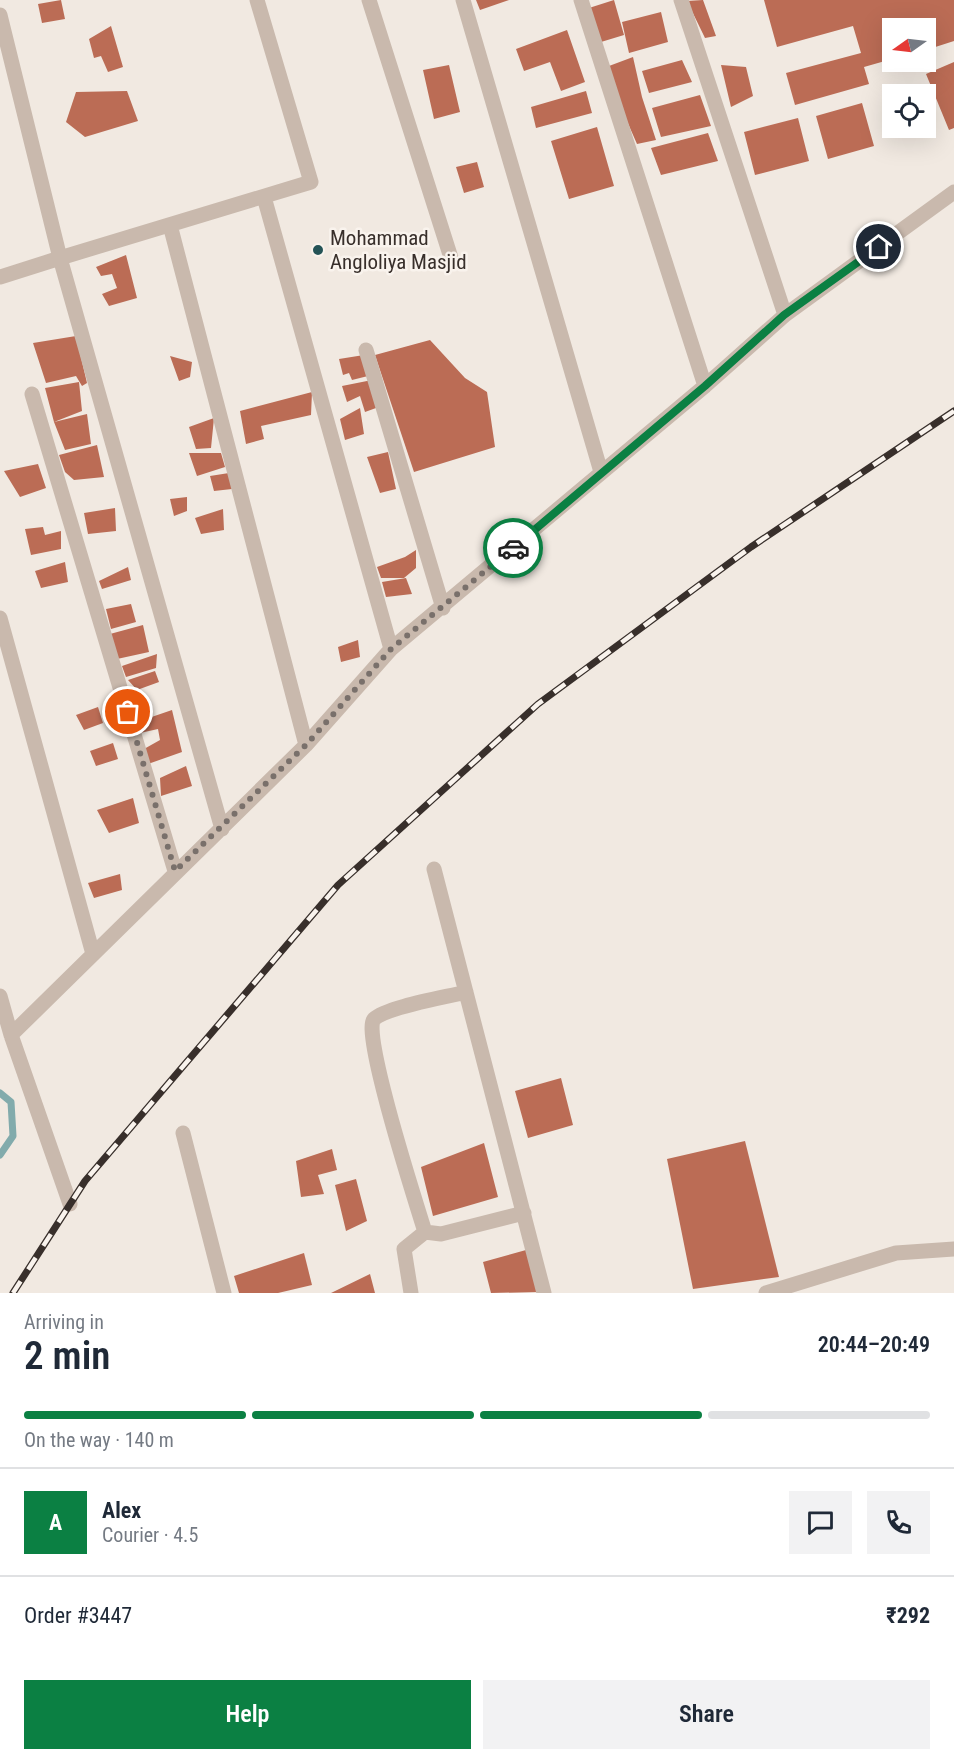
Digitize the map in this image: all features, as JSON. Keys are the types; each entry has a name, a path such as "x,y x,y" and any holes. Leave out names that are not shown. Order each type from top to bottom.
{"street":[{"path":"0,277 311,182 257,0"},
{"path":"369,0 452,261"},
{"path":"463,0 601,472"},
{"path":"581,0 705,386"},
{"path":"681,0 784,315"},
{"path":"0,15 60,258 222,829"},
{"path":"10,1035 306,745 391,649 443,608 705,386 784,315 954,192"},
{"path":"264,197 391,649"},
{"path":"170,225 306,745"},
{"path":"366,350 443,608"},
{"path":"33,394 175,871"},
{"path":"0,618 93,954"},
{"path":"434,869 544,1293"},
{"path":"425,1232 375,1059 370,1026 374,1019 391,1011 466,992"},
{"path":"0,996 10,1035 70,1204"},
{"path":"183,1133 224,1293"},
{"path":"411,1293 404,1249 425,1232 441,1234 524,1213"},
{"path":"766,1293 896,1253 954,1249"}],"building":[{"path":"61,0 65,19 42,23 38,4"},
{"path":"476,0 509,0 480,10"},
{"path":"614,0 624,35 601,42 589,8"},
{"path":"703,0 716,36 705,38 687,1"},
{"path":"764,0 954,0 954,41 936,47 936,18 882,18 882,62 864,67 869,84 795,105 786,73 861,53 853,26 777,47"},
{"path":"661,12 668,42 629,53 622,22"},
{"path":"111,26 123,67 108,72 101,56 94,58 89,39"},
{"path":"567,30 585,82 561,91 550,62 524,71 516,49"},
{"path":"633,57 642,97 656,140 637,144 619,103 609,66"},
{"path":"682,60 692,82 649,93 642,71"},
{"path":"954,62 954,128 949,130 936,98 936,84 930,84 926,74 936,72 936,70"},
{"path":"449,65 460,112 434,119 423,70"},
{"path":"721,65 746,67 753,96 731,107"},
{"path":"127,91 138,121 85,137 66,122 76,92"},
{"path":"586,91 592,113 536,128 531,107"},
{"path":"700,95 711,126 661,137 652,108"},
{"path":"862,103 874,146 828,159 816,116"},
{"path":"798,118 809,161 755,175 744,132"},
{"path":"597,127 614,186 569,199 551,141"},
{"path":"708,133 718,161 661,175 651,148"},
{"path":"477,162 484,187 464,193 456,167"},
{"path":"126,255 137,298 109,306 102,294 117,288 112,274 101,276 96,267"},
{"path":"76,336 87,383 82,386 76,376 46,383 33,343"},
{"path":"430,340 465,378 487,392 495,447 414,472 375,355"},
{"path":"364,355 368,376 352,380 349,373 343,375 339,359"},
{"path":"170,356 192,362 190,377 179,381"},
{"path":"372,380 376,408 365,412 360,396 347,402 342,386"},
{"path":"79,382 82,411 54,422 45,388"},
{"path":"312,392 311,415 261,426 264,439 246,444 240,411"},
{"path":"360,408 364,434 345,440 340,419"},
{"path":"87,414 91,444 65,450 54,422"},
{"path":"214,418 211,448 196,449 189,427"},
{"path":"97,445 104,477 74,480 65,472 59,455"},
{"path":"388,452 396,489 380,493 367,457"},
{"path":"189,453 221,453 225,467 197,476"},
{"path":"38,464 46,488 20,497 4,471"},
{"path":"229,473 232,489 214,491 210,476"},
{"path":"187,497 187,511 174,516 170,499"},
{"path":"115,508 116,531 88,534 84,513"},
{"path":"223,509 224,530 201,534 195,518"},
{"path":"43,527 45,535 61,531 61,549 31,555 25,529"},
{"path":"416,550 416,568 404,578 381,578 377,567 405,557"},
{"path":"65,562 68,582 41,588 35,571"},
{"path":"128,567 131,580 102,589 99,581"},
{"path":"406,578 412,594 386,597 382,582"},
{"path":"131,604 136,622 111,629 106,609"},
{"path":"143,625 149,652 117,659 110,634"},
{"path":"358,640 360,657 341,662 338,647"},
{"path":"157,654 156,668 126,677 122,666"},
{"path":"155,671 159,682 137,690 128,680"},
{"path":"98,707 103,723 84,730 76,715"},
{"path":"172,710 182,752 148,764 144,749 160,740 158,729 140,733 137,722"},
{"path":"113,743 118,759 96,766 90,751"},
{"path":"186,766 192,786 161,796 160,778"},
{"path":"133,798 139,823 109,833 97,810"},
{"path":"120,874 122,890 94,898 88,883"},
{"path":"561,1078 573,1125 528,1138 515,1091"},
{"path":"745,1141 779,1277 693,1289 667,1159"},
{"path":"484,1143 498,1197 433,1216 421,1167"},
{"path":"332,1149 337,1170 318,1175 324,1194 301,1197 296,1161"},
{"path":"356,1179 367,1221 346,1231 335,1185"},
{"path":"526,1250 538,1292 491,1293 483,1262"},
{"path":"304,1253 312,1285 278,1293 239,1293 234,1276"},
{"path":"370,1274 375,1293 331,1293"}],"waterway":[{"path":"0,1093 11,1102 13,1136 0,1155"}],"railway":[{"path":"13,1293 85,1181 338,885 538,704 751,547 954,411"}],"way so far":[{"path":"128,712 175,871 222,829 306,745 391,649 513,548"}],"place":[{"name":"Mohammad Angloliya Masjid","path":"318,250"}],"route":[{"path":"513,548 705,386 784,315 879,247"}]}
